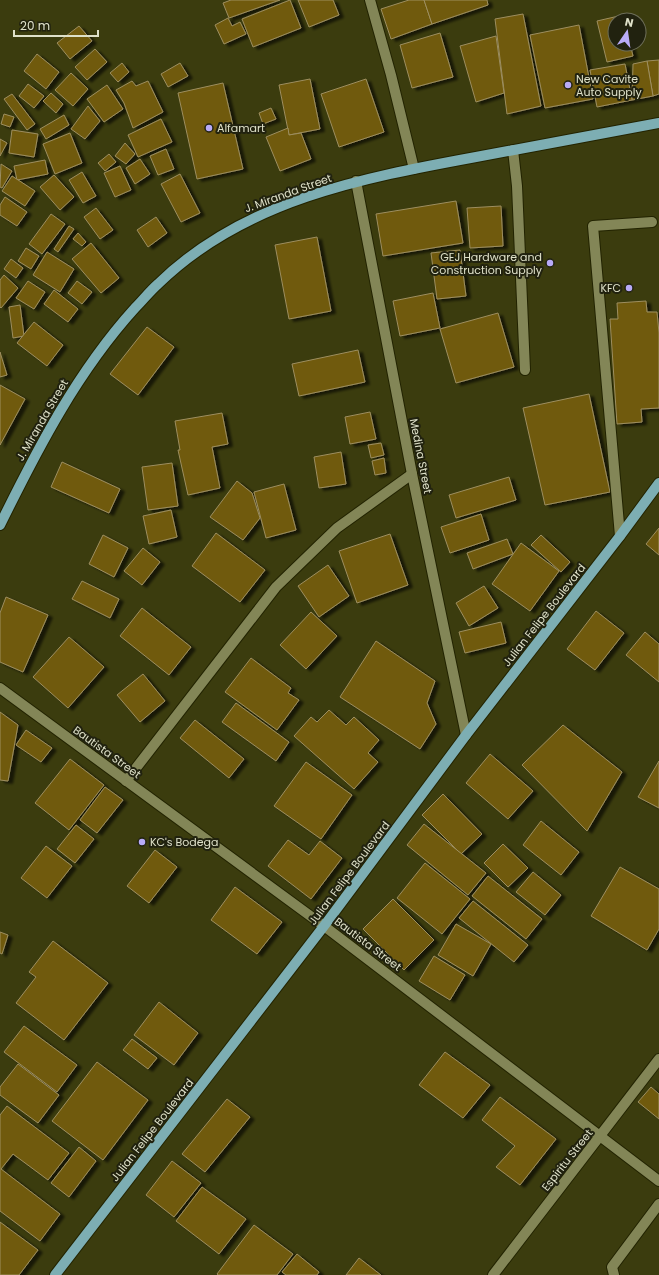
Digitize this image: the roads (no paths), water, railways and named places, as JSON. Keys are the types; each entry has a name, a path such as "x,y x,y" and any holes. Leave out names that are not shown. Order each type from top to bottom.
{"main road":[{"name":"J. Miranda Street","path":"0,525 28,468 54,422 91,363 122,323 157,284 203,246 251,218 302,198 356,181 414,168 659,123"},
{"name":"Julian Felipe Boulevard","path":"55,1275 324,926 466,735 620,536 659,483"}],"street":[{"path":"370,0 391,75 414,168"},
{"path":"513,150 517,186 525,370"},
{"name":"Medina Street","path":"356,181 412,474 466,735"},
{"path":"620,536 593,226 652,222"},
{"path":"126,781 276,587 337,528 412,474"},
{"name":"Bautista Street","path":"0,688 324,926 659,1181"},
{"name":"Espiritu Street","path":"493,1275 659,1059"},
{"path":"614,1275 612,1267 659,1204"}],"place":[{"name":"New Cavite Auto Supply","path":"568,85"},
{"name":"Alfamart","path":"209,128"},
{"name":"GEJ Hardware and Construction Supply","path":"550,263"},
{"name":"KFC","path":"629,288"},
{"name":"KC's Bodega","path":"142,842"}]}
